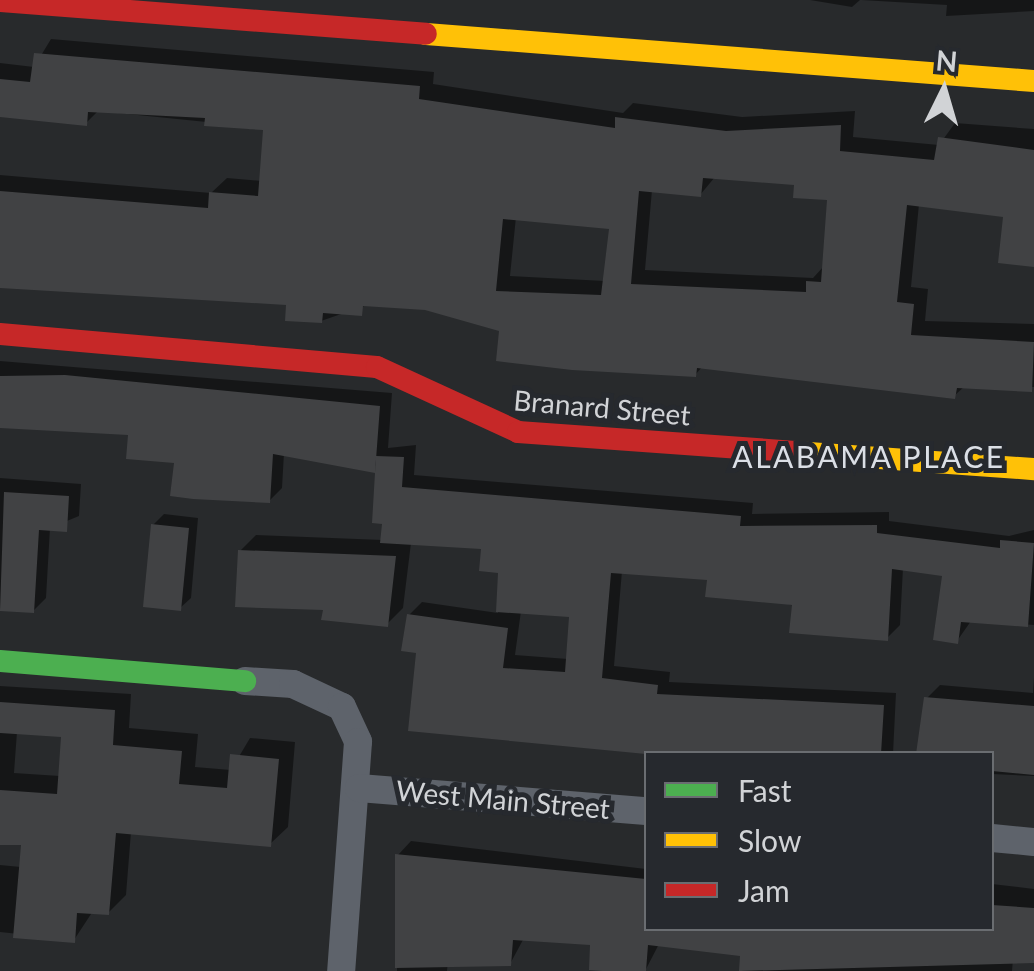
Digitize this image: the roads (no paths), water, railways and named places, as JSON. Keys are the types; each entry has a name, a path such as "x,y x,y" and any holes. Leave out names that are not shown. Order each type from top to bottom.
{"street":[{"path":"0,1 1034,82"},
{"name":"Branard Street","path":"0,334 377,367 518,432 1034,470"},
{"path":"0,661 292,684 342,707 358,742 359,788 341,971"},
{"name":"West Main Street","path":"359,788 644,811"},
{"path":"994,838 1034,842"}],"district":[{"name":"ALABAMA PLACE","path":"869,456"}]}
